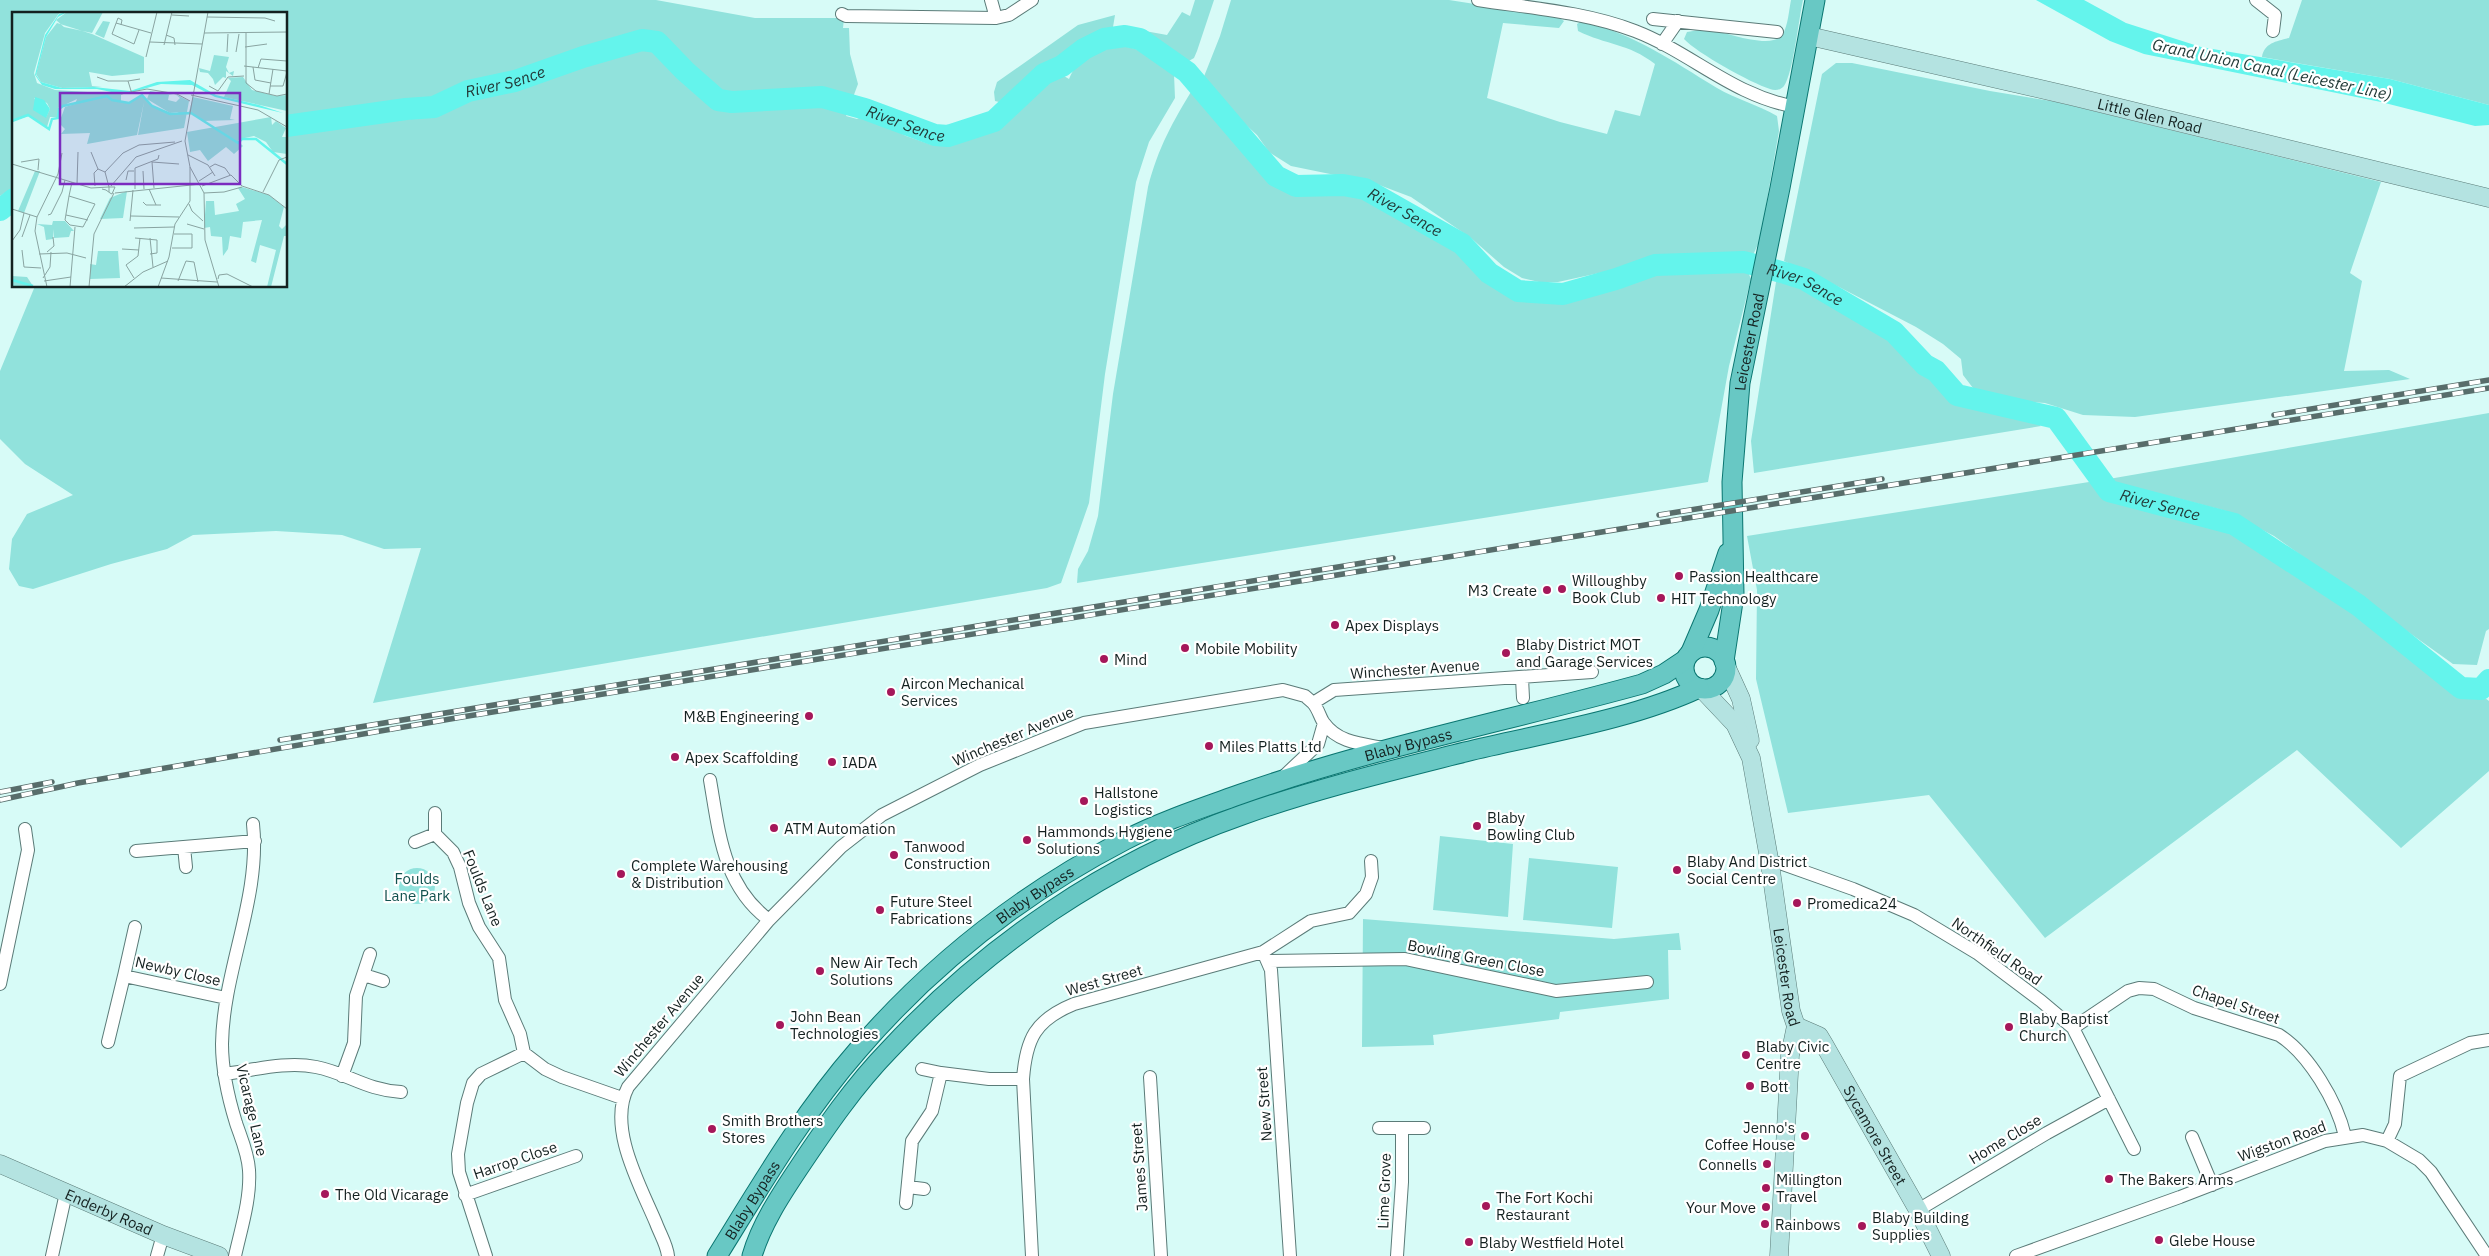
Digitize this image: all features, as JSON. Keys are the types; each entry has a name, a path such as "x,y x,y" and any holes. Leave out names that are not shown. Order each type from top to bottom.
{"main road":[{"name":"Leicester Road","path":"1724,662 1733,609 1732,482 1740,383 1796,107 1815,0"},
{"name":"Leicester Road","path":"1688,656 1717,587 1732,538"},
{"path":"1703,647 1716,650 1724,662 1723,677 1714,686 1700,688 1693,685 1684,674 1688,656 1703,647"},
{"name":"Blaby Bypass","path":"717,1256 754,1193 812,1108 891,1013 962,947 1043,887 1127,839 1167,821 1280,781 1388,749 1642,684 1664,674 1688,656"},
{"name":"Blaby Bypass","path":"752,1256 776,1203 832,1118 873,1066 922,1014 978,965 1015,936 1089,886 1174,842 1242,815 1364,778 1608,718 1680,697 1700,688"}],"street":[{"path":"842,14 846,16 974,20 996,18 1009,14 1032,0"},
{"path":"1478,0 1572,14 1612,23 1636,31 1763,100 1796,107"},
{"path":"2256,0 2275,15 2273,31"},
{"path":"991,1 996,18"},
{"path":"1653,19 1755,35 1777,32"},
{"path":"1662,44 1678,22"},
{"name":"Little Glen Road","path":"1809,36 2071,96 2489,198"},
{"name":"Leicester Road","path":"1724,662 1735,684 1745,715 1770,864 1791,1011 1796,1026 1790,1055 1779,1256"},
{"name":"Winchester Avenue","path":"669,1254 632,1167 620,1122 622,1098 628,1087 769,920 841,847 882,815 980,766 1084,723 1283,690 1305,696 1313,703 1334,690 1592,672"},
{"path":"1522,678 1523,698"},
{"name":"Leicester Road","path":"1700,688 1736,724 1751,758"},
{"path":"1313,703 1320,712 1324,723 1347,742 1388,749"},
{"path":"1280,781 1318,744 1324,723"},
{"path":"710,780 722,850 730,872 744,896 758,912 769,920"},
{"path":"415,842 435,834 435,813"},
{"name":"Vicarage Lane","path":"235,1256 248,1190 249,1172 224,1074 222,1046 226,998 256,859 254,824"},
{"path":"0,984 28,850 25,829"},
{"name":"Foulds Lane","path":"435,834 448,846 457,860 469,903 479,927 499,958 506,1000 520,1034 524,1054"},
{"path":"136,851 255,841"},
{"path":"184,847 186,867"},
{"path":"28,850 41,850"},
{"path":"1266,957 1311,921 1349,913 1366,894 1372,877 1371,861"},
{"name":"Northfield Road","path":"1770,864 1780,863 1853,888 1914,915 1977,953 2073,1028 2134,1149"},
{"name":"Newby Close","path":"108,1042 134,927"},
{"path":"342,1076 354,1043 356,996 370,954"},
{"name":"Bowling Green Close","path":"1266,957 1405,959 1556,990 1647,982"},
{"name":"West Street","path":"1032,1256 1023,1079 1025,1050 1035,1031 1052,1015 1063,1009 1266,957"},
{"name":"New Street","path":"1266,957 1271,970 1290,1256"},
{"path":"364,975 383,981"},
{"name":"Newby Close","path":"124,976 226,998"},
{"name":"Chapel Street","path":"2073,1028 2128,991 2139,988 2154,990 2194,1008 2279,1035 2289,1041 2308,1062 2341,1118 2345,1136"},
{"name":"Sycamore Street","path":"1796,1026 1819,1036 1918,1210 1940,1256"},
{"path":"2387,1141 2395,1124 2400,1076 2470,1043 2489,1040"},
{"path":"486,1256 460,1180 458,1154 473,1083 481,1074 524,1054 545,1070 622,1098"},
{"path":"224,1074 292,1065 317,1067 374,1089 401,1092"},
{"path":"922,1069 989,1079 1023,1079"},
{"path":"906,1203 912,1141 932,1111 941,1073"},
{"name":"James Street","path":"1150,1077 1161,1256"},
{"name":"Home Close","path":"1918,1210 2047,1133 2109,1099"},
{"path":"1379,1128 1424,1128"},
{"name":"Lime Grove","path":"1398,1256 1402,1182 1402,1128"},
{"name":"Wigston Road","path":"2016,1256 2212,1185 2325,1141 2345,1136 2363,1135 2387,1141 2419,1160 2431,1172 2486,1256"},
{"path":"2192,1137 2212,1185"},
{"name":"Harrop Close","path":"465,1195 522,1177 576,1156"},
{"name":"Enderby Road","path":"0,1164 163,1235 219,1256"},
{"path":"908,1187 924,1189"},
{"path":"52,1256 66,1193"},
{"path":"157,1256 163,1235"}],"green space":[{"path":"0,0 656,0 755,18 844,18 843,28 849,28 850,54 858,84 846,116 857,119 865,115 906,136 932,145 957,143 999,125 1022,98 1046,78 1059,73 1069,79 1078,63 1090,53 1103,47 1133,48 1147,54 1174,74 1175,98 1149,142 1136,182 1105,374 1089,503 1061,583 1047,588 373,703 421,548 384,549 342,535 276,531 193,535 167,549 111,564 33,589 19,586 9,569 12,539 27,514 73,495 25,464 0,439 0,371 34,288 288,288 288,12 12,12 12,188 0,196"},
{"path":"1195,0 1214,0 1194,58 1187,62 1169,53 1161,43 1129,32 1123,27 1167,35 1182,12 1190,16"},
{"path":"1231,0 1449,0 1558,17 1564,21 1559,28 1503,23 1487,98 1560,122 1607,134 1615,110 1640,116 1655,64 1636,52 1578,31 1577,24 1582,21 1619,33 1636,41 1724,92 1777,116 1779,131 1760,240 1753,255 1672,257 1558,282 1539,282 1522,278 1504,267 1471,238 1411,197 1374,183 1291,166 1269,152 1257,135 1209,91 1203,79 1220,36"},
{"path":"1791,0 1803,0 1790,70 1784,86 1780,89 1774,90 1761,86 1700,52 1684,39 1687,32 1710,30 1760,41 1778,39 1785,30"},
{"path":"2302,0 2489,0 2489,105 2390,79 2262,57 2263,52 2268,46 2289,38"},
{"path":"1115,15 1113,27 1083,42 1029,76 1003,103 995,101 994,92 997,82 1078,25"},
{"path":"1836,63 1852,63 1990,91 2057,102 2381,182 2350,273 2362,281 2344,371 2389,370 2410,379 2135,417 2083,415 2045,403 2003,400 1985,395 1973,388 1963,375 1961,359 1943,344 1916,327 1784,261 1822,74"},
{"path":"1194,87 1225,127 1277,182 1312,193 1366,192 1396,209 1413,222 1455,244 1478,267 1498,283 1524,295 1562,300 1598,290 1658,267 1745,265 1751,279 1729,366 1708,482 1077,583 1078,569 1088,551 1098,516 1113,394 1148,187 1156,160 1167,135"},
{"path":"1780,278 1795,280 1812,294 1910,345 1926,360 1946,389 1960,401 2027,415 2041,426 1754,473 1751,441 1776,282"},
{"path":"2489,413 2489,629 2486,631 2477,665 2453,664 2274,536 2226,511 2169,496 2129,491 2110,485 2103,480"},
{"path":"2089,482 2124,499 2172,512 2215,520 2300,570 2406,639 2489,701 2489,771 2401,848 2297,750 2045,938 1929,795 1788,813 1756,679 1757,590 1747,536"},
{"path":"1440,836 1513,844 1508,917 1433,910"},
{"path":"1529,858 1618,867 1612,928 1523,920"},
{"name":"Foulds Lane Park","path":"417,868 424,869 430,873 434,879 434,893 430,899 424,903 417,904 410,903 404,899 400,893 399,886 400,879 404,873 410,869"},
{"path":"1363,919 1614,939 1679,933 1681,950 1668,950 1669,999 1560,1012 1559,1019 1433,1035 1434,1045 1362,1047"}],"water":[{"name":"Grand Union Canal (Leicester Line)","path":"2036,0 2084,0 2126,23 2201,47 2390,79 2489,105 2489,125 2475,126 2381,102 2144,54 2110,41"}],"waterway":[{"name":"River Sence","path":"288,126 406,109 434,107 468,91 515,81 583,57 642,40 657,42 685,71 718,100 732,102 822,97 865,109 935,135 948,136 994,121 1044,74 1062,66 1084,49 1104,39 1125,36 1140,39 1187,72 1276,176 1296,186 1343,185 1365,189 1462,244 1489,273 1518,291 1563,294 1616,279 1655,265 1744,262 1804,279 1894,332 1925,365 1936,371 1957,395 2056,418 2109,491 2234,524 2358,605 2461,688 2481,689 2489,680"},
{"name":"River Sence","path":"0,210 12,201"}],"railway":[{"path":"2274,415 2489,380"},
{"path":"0,800 78,783 462,717 2489,388"},
{"path":"1659,515 1882,479"},
{"path":"280,740 1393,558"},
{"path":"0,792 52,782"}],"place":[{"name":"Passion Healthcare","path":"1679,576"},
{"name":"Willoughby Book Club","path":"1562,589"},
{"name":"M3 Create","path":"1547,590"},
{"name":"HIT Technology","path":"1661,598"},
{"name":"Apex Displays","path":"1335,625"},
{"name":"Mobile Mobility","path":"1185,648"},
{"name":"Blaby District MOT and Garage Services","path":"1506,653"},
{"name":"Mind","path":"1104,659"},
{"name":"Aircon Mechanical Services","path":"891,692"},
{"name":"M&B Engineering","path":"809,716"},
{"name":"Miles Platts Ltd","path":"1209,746"},
{"name":"Apex Scaffolding","path":"675,757"},
{"name":"IADA","path":"832,762"},
{"name":"Hallstone Logistics","path":"1084,801"},
{"name":"Blaby Bowling Club","path":"1477,826"},
{"name":"ATM Automation","path":"774,828"},
{"name":"Hammonds Hygiene Solutions","path":"1027,840"},
{"name":"Tanwood Construction","path":"894,855"},
{"name":"Blaby And District Social Centre","path":"1677,870"},
{"name":"Complete Warehousing & Distribution","path":"621,874"},
{"name":"Promedica24","path":"1797,903"},
{"name":"Future Steel Fabrications","path":"880,910"},
{"name":"New Air Tech Solutions","path":"820,971"},
{"name":"John Bean Technologies","path":"780,1025"},
{"name":"Blaby Baptist Church","path":"2009,1027"},
{"name":"Blaby Civic Centre","path":"1746,1055"},
{"name":"Bott","path":"1750,1086"},
{"name":"Smith Brothers Stores","path":"712,1129"},
{"name":"Jenno's Coffee House","path":"1805,1136"},
{"name":"Connells","path":"1767,1164"},
{"name":"The Bakers Arms","path":"2109,1179"},
{"name":"Millington Travel","path":"1766,1188"},
{"name":"The Old Vicarage","path":"325,1194"},
{"name":"The Fort Kochi Restaurant","path":"1486,1206"},
{"name":"Your Move","path":"1766,1207"},
{"name":"Rainbows","path":"1765,1224"},
{"name":"Blaby Building Supplies","path":"1862,1226"},
{"name":"Glebe House","path":"2159,1240"},
{"name":"Blaby Westfield Hotel","path":"1469,1242"}]}
